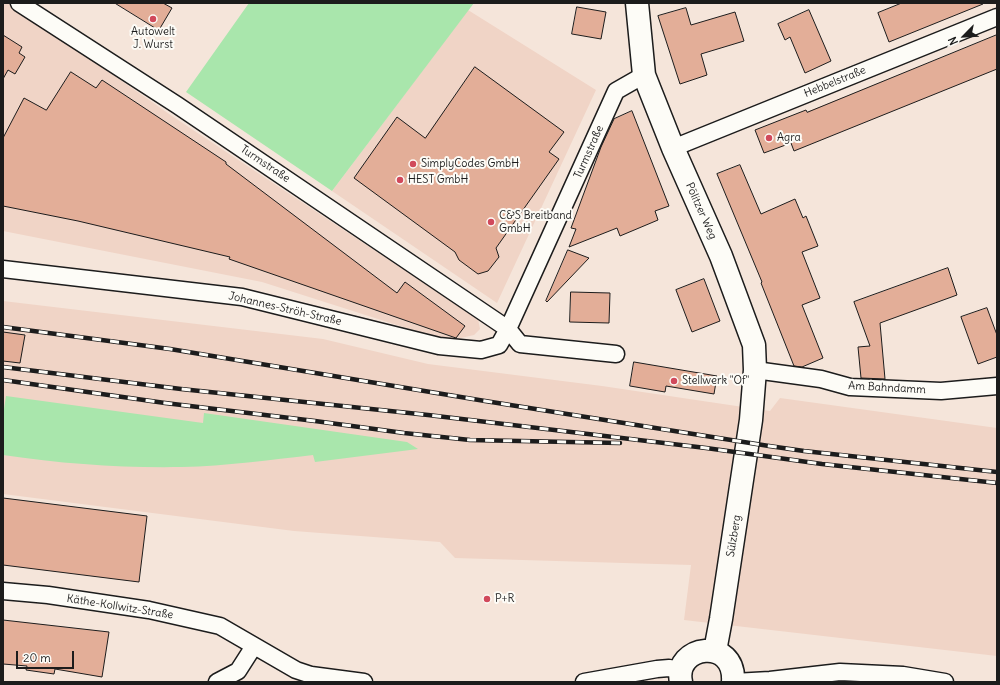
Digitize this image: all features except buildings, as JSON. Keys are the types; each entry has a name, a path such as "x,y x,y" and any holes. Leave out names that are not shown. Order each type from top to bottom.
{"street":[{"name":"Turmstraße","path":"19,3 183,109 508,329 520,344 616,354"},
{"name":"Pölitzer Weg","path":"637,3 644,75 673,148 721,256 754,345 755,370 751,420"},
{"name":"Hebbelstraße","path":"673,148 997,17"},
{"name":"Turmstraße","path":"508,329 616,91 644,75"},
{"name":"Johannes-Ströh-Straße","path":"3,269 242,297 439,346 481,350 499,345 508,329"},
{"name":"Am Bahndamm","path":"755,370 821,379 850,387 941,391 997,386"},
{"name":"Sülzberg","path":"715,651 751,420"},
{"name":"Käthe-Kollwitz-Straße","path":"3,591 48,595 149,610 220,626 296,670"},
{"path":"217,682 238,671 254,646"},
{"path":"584,682 657,668 669,668 681,676 684,663 690,656 707,650 715,651 728,660 734,674 734,682 840,672 902,675 946,682"},
{"path":"296,670 306,682"},
{"path":"296,670 311,675 364,682"}],"shaded area":[{"path":"3,3 10,3 172,116 478,319 480,329 474,335 447,341 262,282 3,231"},
{"path":"468,10 596,90 497,303 332,191"},
{"path":"3,301 323,339 428,364 602,386 770,411 780,398 997,428 997,656 684,620 691,565 455,558 440,542 294,531 3,494"}],"green space":[{"path":"249,3 474,3 332,191 186,92"},
{"path":"6,396 203,423 204,413 407,442 418,449 315,462 313,455 264,461 182,467 115,466 25,458 3,455 3,416"}],"railway":[{"path":"3,327 170,349 769,446 997,472"},
{"path":"3,367 181,389 428,415 706,448 822,464 997,483"},
{"path":"3,380 165,403 470,440 620,443"}],"place":[{"name":"Autowelt J. Wurst","path":"153,19"},
{"name":"Agra","path":"769,138"},
{"name":"SimplyCodes GmbH","path":"413,164"},
{"name":"HEST GmbH","path":"400,180"},
{"name":"C&S Breitband GmbH","path":"491,222"},
{"name":"Stellwerk \"Of\"","path":"674,381"},
{"name":"P+R","path":"487,599"}]}
